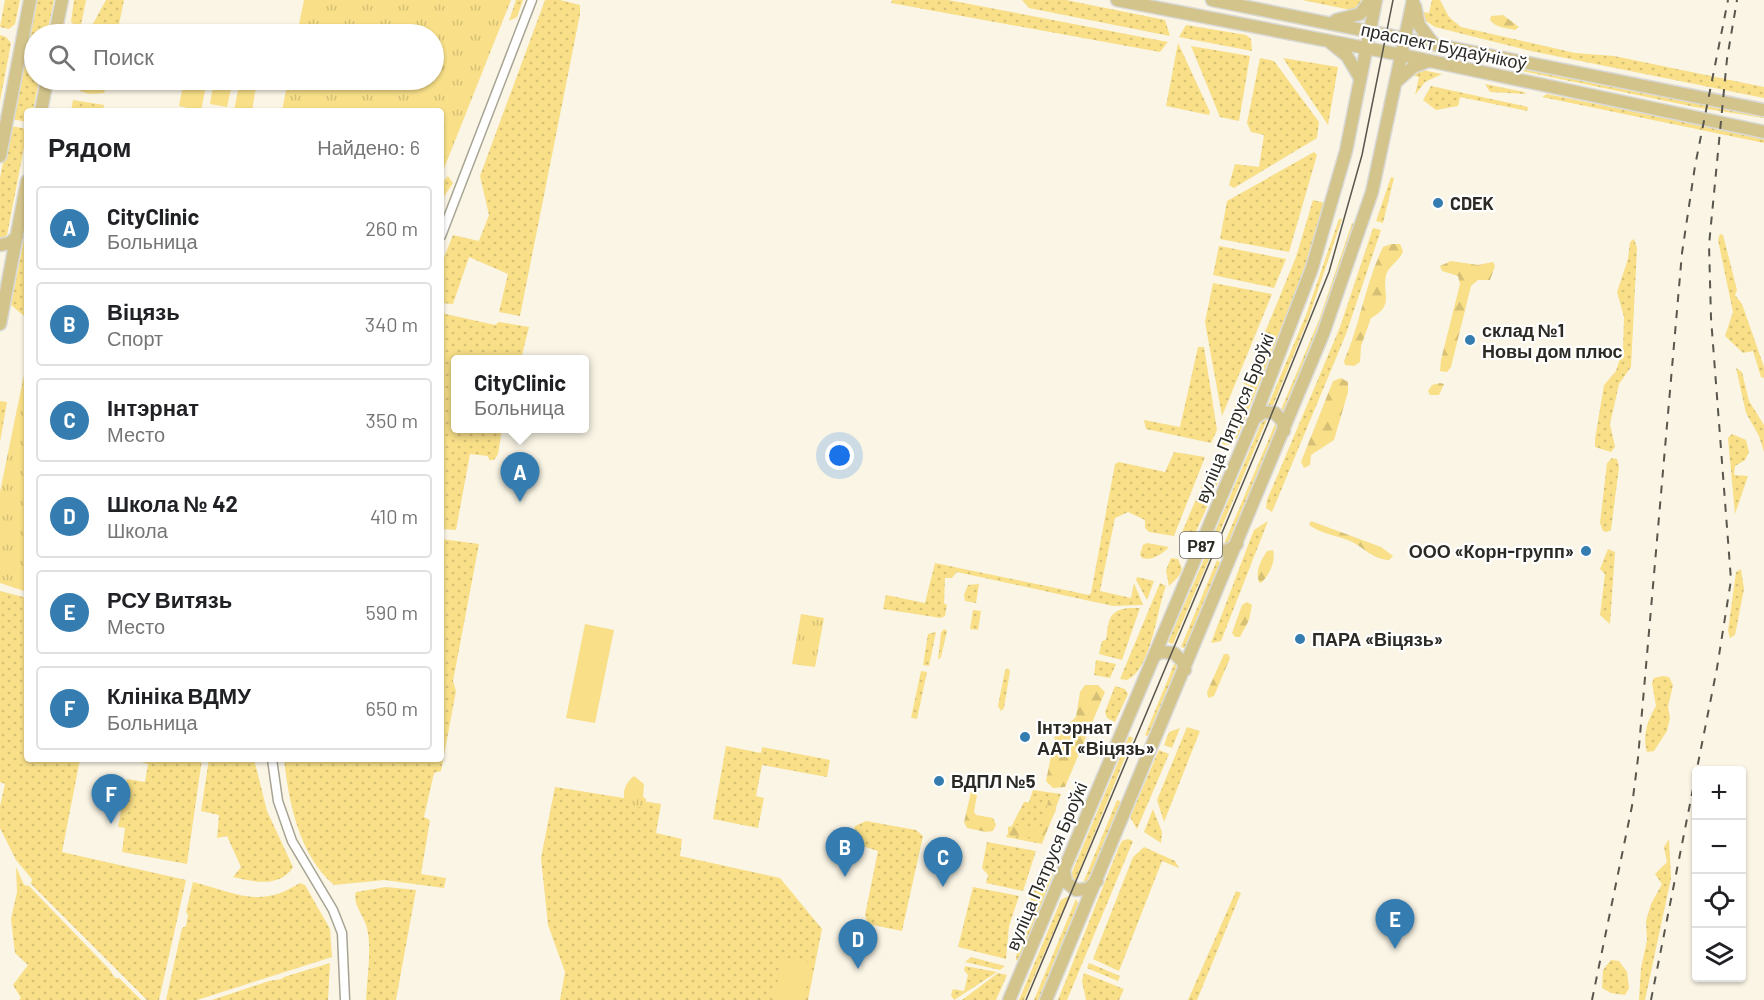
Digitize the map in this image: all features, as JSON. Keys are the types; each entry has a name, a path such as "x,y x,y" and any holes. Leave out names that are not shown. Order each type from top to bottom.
{"main road":[{"path":"25,24 30,0"},
{"path":"57,24 62,0"},
{"name":"праспект Будаўнікоў","path":"1117,0 1176,6 1326,40 1764,132"},
{"name":"праспект Будаўнікоў","path":"1212,0 1432,42 1764,110"},
{"path":"1326,22 1350,19 1360,14 1371,0"},
{"name":"вуліца Пятруся Броўкі","path":"1009,1000 1254,419 1312,268 1328,218 1376,0"},
{"path":"1414,0 1415,14 1419,24 1432,42"},
{"name":"Р87","path":"1046,1000 1284,431 1359,233 1372,192 1414,0"},
{"path":"0,156 24,31"},
{"path":"1326,40 1347,56 1360,78"},
{"path":"1396,82 1413,67 1430,61"},
{"path":"42,108 45,90"},
{"path":"0,324 24,198"},
{"path":"0,245 10,243 17,236"},
{"path":"0,252 8,258 11,266"},
{"path":"1254,419 1263,412 1275,413 1283,422 1284,431"},
{"path":"1207,532 1210,545 1217,550 1230,550 1237,544"},
{"path":"1154,656 1166,651 1174,652 1183,662 1185,670"},
{"path":"1064,870 1066,882 1076,890 1088,889 1097,881"},
{"path":"1052,897 1065,892 1074,894 1080,899 1084,910"}],"street":[{"path":"444,228 532,0"},
{"path":"272,762 276,790 285,825 304,864 333,910 342,933 345,1000"}],"green space":[{"path":"5,0 20,0 15,24 9,29 0,27"},
{"path":"35,0 54,0 49,24 30,24"},
{"path":"74,0 86,0 81,24 71,22"},
{"path":"106,0 124,0 119,24 93,24"},
{"path":"304,0 511,0 444,168 444,108 283,108 286,90 444,90 444,24 299,24"},
{"path":"516,0 523,0 517,17 509,21"},
{"path":"545,0 560,0 580,5 520,316 499,312 508,274 469,257 453,304 444,303 444,258 453,235 479,241 489,215 480,176"},
{"path":"892,0 948,0 1168,42 1160,52 891,3"},
{"path":"1022,0 1066,0 1165,20 1170,36 1029,8"},
{"path":"1302,0 1366,0 1364,8 1351,10"},
{"path":"1432,0 1440,0 1449,17 1461,27 1575,53 1614,56 1764,87 1764,98 1531,51 1435,27 1426,21 1423,12 1429,13"},
{"path":"1503,15 1519,27 1515,30 1502,27 1490,20 1491,16"},
{"path":"1186,25 1246,35 1251,39 1252,51 1179,37"},
{"path":"0,35 6,37 11,43 0,101"},
{"path":"1178,43 1210,112 1209,115 1166,106"},
{"path":"1191,46 1250,56 1239,121 1220,117"},
{"path":"1416,49 1764,115 1764,118 1695,107"},
{"path":"24,57 24,90 37,90 34,108 24,108 24,121 12,119"},
{"path":"1260,58 1274,61 1319,122 1317,138 1234,188 1229,185 1235,164 1259,167 1264,135 1251,132 1247,123"},
{"path":"1283,58 1338,67 1328,125"},
{"path":"1422,70 1442,74 1425,82 1415,95 1419,77 1412,75"},
{"path":"1485,84 1524,92 1526,94 1490,92"},
{"path":"1431,86 1528,107 1527,111 1460,97 1458,106 1436,110 1423,100"},
{"path":"79,90 105,90 104,93 85,93"},
{"path":"182,90 205,90 202,108 179,106"},
{"path":"212,90 231,90 227,107 210,104"},
{"path":"238,90 255,90 252,108 235,108"},
{"path":"1547,94 1764,138 1764,143 1542,97"},
{"path":"73,100 104,105 104,108 72,108"},
{"path":"10,126 24,128 24,147 7,235 0,240 0,178"},
{"path":"1314,152 1317,155 1289,252 1220,239 1227,201"},
{"path":"448,176 453,183 444,196 444,181"},
{"path":"1391,177 1394,178 1383,223 1376,221"},
{"path":"1313,200 1325,203 1309,261 1237,438 1229,445 1219,444 1296,257"},
{"path":"1339,219 1342,219 1309,317 1272,408 1267,408 1306,315"},
{"path":"1352,223 1355,224 1322,321 1283,415 1280,412 1319,320"},
{"path":"1373,228 1381,230 1346,334 1272,512 1266,508 1267,500 1340,327"},
{"path":"1720,234 1723,235 1737,290 1735,295 1742,304 1764,367 1764,378 1761,377 1753,351 1743,353 1725,336 1733,312 1718,240"},
{"path":"24,238 24,316 11,305"},
{"path":"1634,239 1637,248 1631,367 1619,384 1610,424 1615,447 1611,452 1595,447 1595,439 1604,385 1616,371 1623,349 1624,317 1617,292 1628,259 1630,242"},
{"path":"1400,244 1403,251 1386,275 1385,304 1383,309 1371,318 1361,346 1360,362 1354,366 1345,365 1344,361 1377,261 1383,247"},
{"path":"1219,246 1286,259 1274,288 1213,275"},
{"path":"1451,261 1478,265 1493,262 1495,266 1490,280 1478,280 1471,286 1451,367 1447,372 1440,371 1441,360 1460,284 1458,276 1442,271 1440,266"},
{"path":"1213,283 1272,294 1222,416 1205,322"},
{"path":"444,314 495,325 499,322 529,327 522,355 451,355 451,433 501,433 498,454 494,460 489,460 488,456 470,454 456,530 444,529"},
{"path":"1198,347 1204,347 1217,430 1211,443 1146,429 1144,420 1180,427"},
{"path":"1736,368 1742,372 1749,401 1764,425 1764,452 1759,436 1746,413"},
{"path":"24,375 24,591 0,583 0,492"},
{"path":"1341,378 1348,382 1348,392 1334,440 1311,455 1310,465 1304,468 1301,462 1333,381"},
{"path":"1444,384 1439,395 1430,395 1428,391 1432,385"},
{"path":"0,401 7,402 0,442"},
{"path":"1268,417 1216,541 1214,534 1263,419"},
{"path":"1276,422 1279,428 1232,542 1224,544"},
{"path":"1732,434 1746,440 1749,452 1745,460 1735,466 1734,475 1748,476 1735,514 1728,438"},
{"path":"1174,452 1205,457 1174,536 1149,532 1145,528 1145,520 1128,512 1115,518 1100,591 1131,598 1134,583 1143,605 1113,606 957,572 952,578 945,578 944,603 947,605 945,616 941,618 883,609 886,595 925,603 935,563 1089,595 1115,464 1119,462 1165,472"},
{"path":"1612,458 1617,459 1619,467 1611,530 1607,532 1603,531 1600,523 1607,463"},
{"path":"1213,459 1217,463 1221,476 1194,536 1180,537"},
{"path":"1268,521 1221,641 1211,643 1254,530"},
{"path":"1311,521 1381,547 1393,556 1389,560 1378,558 1350,541 1314,528 1309,525"},
{"path":"444,539 479,544 453,681 456,691 444,755"},
{"path":"1147,543 1169,547 1154,558 1146,559 1140,554 1143,545"},
{"path":"1608,549 1615,552 1610,624 1600,615 1605,574 1600,569"},
{"path":"1273,550 1274,559 1271,568 1261,583 1258,578 1259,566 1267,551"},
{"path":"1205,557 1210,557 1173,644 1168,642"},
{"path":"1171,558 1178,559 1182,569 1179,576 1169,586 1166,570"},
{"path":"1217,560 1222,564 1187,649 1181,647"},
{"path":"1741,569 1744,589 1735,635 1730,638 1728,631 1736,572"},
{"path":"1137,577 1154,581 1147,600 1136,580"},
{"path":"1160,583 1166,586 1148,651 1135,674 1127,680 1120,679"},
{"path":"979,584 976,603 965,601 964,595 968,585"},
{"path":"0,591 24,597 24,762 79,762 62,852 186,880 159,1000 147,1000 31,884 32,879 16,860 0,828 0,806 5,784 0,782"},
{"path":"1247,602 1252,605 1249,620 1240,637 1235,637 1232,633 1242,605"},
{"path":"1140,608 1122,660 1099,654 1102,641 1106,640 1110,618 1121,609"},
{"path":"973,610 981,611 978,630 970,629"},
{"path":"801,614 824,618 815,667 792,664"},
{"path":"585,624 614,630 595,723 566,718"},
{"path":"944,629 947,631 941,657 938,660 941,633"},
{"path":"936,632 929,666 923,665 928,634"},
{"path":"1224,654 1228,654 1230,658 1214,696 1208,698 1207,692"},
{"path":"1096,660 1116,664 1110,678 1094,675"},
{"path":"1175,662 1179,667 1150,737 1145,735"},
{"path":"1008,668 1010,671 1004,708 1001,711 998,706 1005,670"},
{"path":"921,671 927,672 917,719 911,718"},
{"path":"1669,677 1673,685 1668,707 1670,718 1667,731 1654,751 1647,752 1645,740 1647,728 1656,706 1652,683 1654,678"},
{"path":"1085,685 1098,685 1105,692 1065,787 1053,788 1046,781 1055,736 1076,717 1080,692"},
{"path":"1115,686 1125,689 1128,694 1115,722 1107,718 1105,712"},
{"path":"1187,727 1200,731 1164,822 1157,800"},
{"path":"1180,728 1172,748 1164,745 1169,732"},
{"path":"1129,736 1133,738 1074,884 1070,877"},
{"path":"726,746 761,753 762,747 830,760 827,777 762,765 756,796 764,798 758,828 713,819"},
{"path":"1159,750 1169,754 1137,829 1130,817"},
{"path":"141,762 202,762 187,864 122,852 125,828 118,827 127,779 145,782 148,764"},
{"path":"209,762 255,762 267,811 293,867 288,874 274,881 258,882 233,877 241,867 227,836 217,838 219,815 201,811"},
{"path":"284,762 443,762 441,771 434,773 424,817 430,820 421,874 446,878 444,888 384,880 334,885 322,873 304,844 289,793"},
{"path":"634,776 644,784 643,797 646,799 646,805 634,809 625,804 624,792 626,785"},
{"path":"555,787 661,804 656,833 682,839 680,856 780,878 822,929 808,1000 560,1000 565,972 548,925 541,858"},
{"path":"1033,790 1061,794 1042,844 1006,837 1024,802 1029,802"},
{"path":"971,792 977,795 974,812 976,815 993,818 996,825 993,831 967,828 964,822"},
{"path":"1048,800 1055,800 1056,810 1043,838 1011,836 1008,833 1008,827 1017,825 1039,831 1045,822"},
{"path":"1117,800 1123,802 1090,884 1081,888"},
{"path":"1153,809 1162,832 1161,843 1144,832"},
{"path":"866,821 916,830 923,836 902,931 868,924 865,915 878,851 856,844 852,839 855,826"},
{"path":"1128,839 1133,841 1067,1000 1058,1000 1118,849 1122,841"},
{"path":"1669,839 1671,878 1645,1000 1639,1000 1641,968 1647,940 1646,921 1651,904 1662,884 1655,874 1667,862 1664,847"},
{"path":"987,842 1036,851 1023,891 986,883 988,875 982,868"},
{"path":"1144,847 1175,861 1179,868 1162,861 1119,971 1093,959 1133,857"},
{"path":"1048,857 1056,858 1058,862 1019,961 1016,960 1019,927"},
{"path":"16,867 24,885 29,886 115,978 119,978 141,1000 19,1000 21,998 13,985 28,965 15,953 11,919 17,892"},
{"path":"193,882 235,894 260,897 285,891 300,883 305,885 330,929 332,957 197,1000 166,1000 182,928 186,926 188,915 186,912"},
{"path":"386,887 416,890 396,1000 366,1000 368,937 366,924 355,896 356,892"},
{"path":"973,887 1019,896 1009,926 1006,959 958,947"},
{"path":"1236,891 1241,893 1197,1000 1188,1000"},
{"path":"1069,896 1024,1000 1019,1000 1061,900"},
{"path":"1076,899 1079,905 1039,1000 1034,1000"},
{"path":"782,957 811,963 804,1000 774,1000"},
{"path":"971,957 1005,966 1000,970 965,962"},
{"path":"1611,960 1619,961 1627,972 1629,988 1625,995 1611,993 1602,988 1603,970"},
{"path":"330,963 328,1000 212,1000 269,981"},
{"path":"1089,963 1120,976 1118,981 1087,968"},
{"path":"965,966 997,972 954,1000 951,995 953,989 964,991 968,975 964,970"},
{"path":"998,973 1007,975 996,1000 962,1000"},
{"path":"1084,973 1124,989 1119,1000 1086,1000 1082,981"}],"tram line":[{"path":"1026,1000 1329,272 1362,155 1393,0"}],"railway":[{"path":"1592,1000 1632,806 1682,253 1695,166 1728,0"},
{"path":"1651,1000 1717,668 1731,580 1711,318 1709,245 1727,59 1737,0"}],"place":[{"name":"CDEK","path":"1438,203"},
{"name":"склад №1 Новы дом плюс","path":"1470,340"},
{"name":"CityClinic","path":"520,502"},
{"name":"ООО «Корн-групп»","path":"1586,551"},
{"name":"ПАРА «Віцязь»","path":"1300,639"},
{"name":"Інтэрнат ААТ «Віцязь»","path":"1025,737"},
{"name":"ВДПЛ №5","path":"939,781"},
{"name":"Клініка ВДМУ","path":"111,824"},
{"name":"Віцязь","path":"845,877"},
{"name":"Інтэрнат","path":"943,887"},
{"name":"РСУ Витязь","path":"1395,949"},
{"name":"Школа № 42","path":"858,969"}]}
